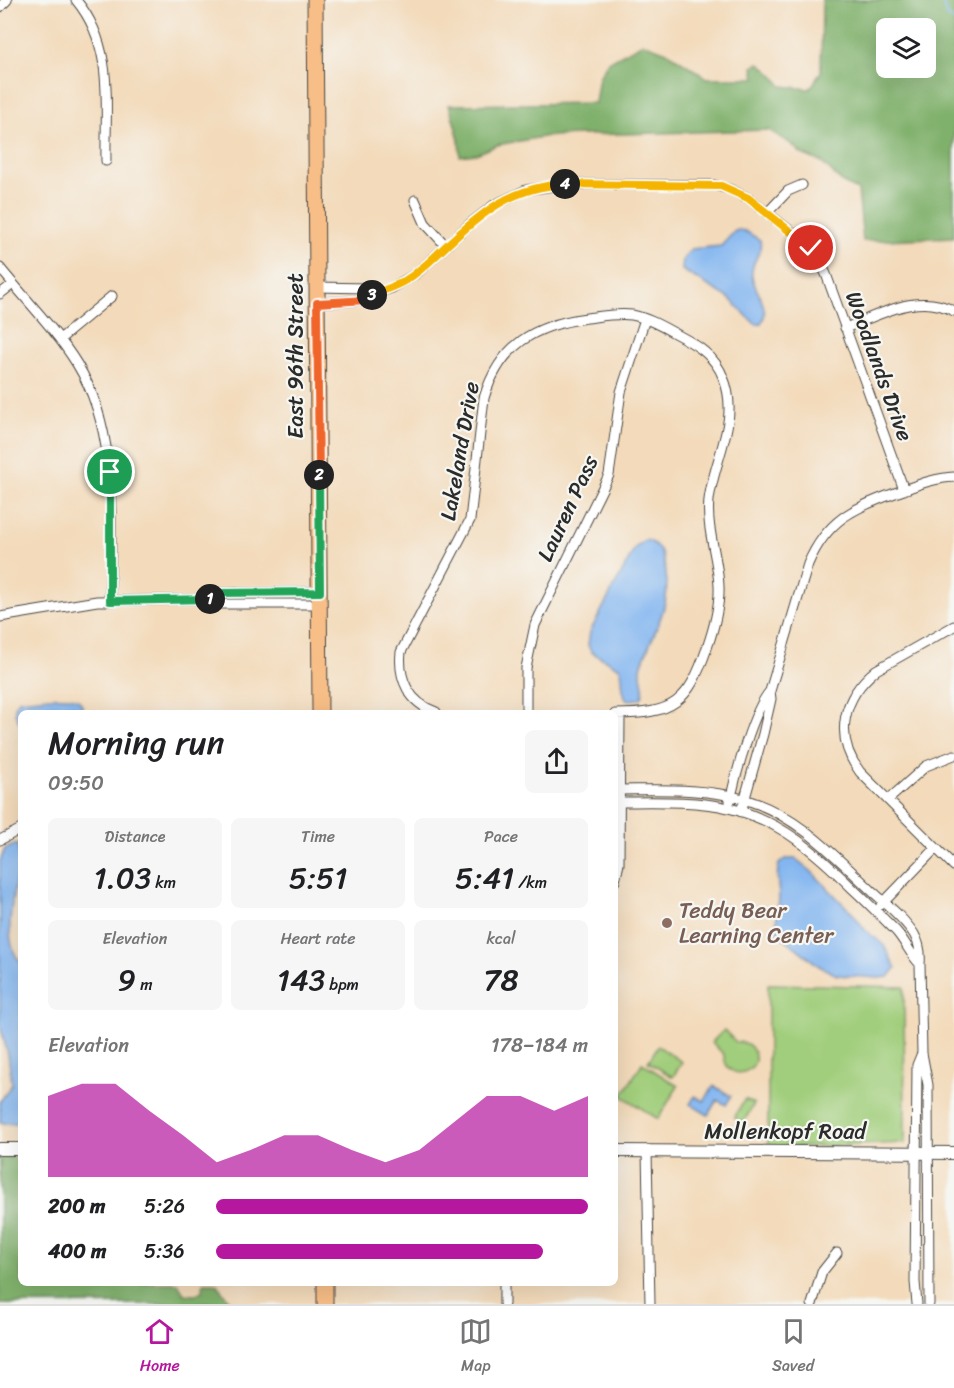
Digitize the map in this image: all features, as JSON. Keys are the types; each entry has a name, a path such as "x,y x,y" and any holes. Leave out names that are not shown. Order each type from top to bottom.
{"main road":[{"name":"East 96th Street","path":"315,0 320,710"},
{"path":"324,1286 325,1304"}],"street":[{"path":"0,7 7,0"},
{"path":"76,0 91,20 102,46 105,69 106,161"},
{"name":"Woodlands Drive","path":"317,303 367,300 373,294 404,282 494,205 526,190 556,184 721,186 748,198 806,243 817,255 826,274 904,490"},
{"path":"767,213 788,191 802,185"},
{"path":"415,200 425,224 446,246"},
{"path":"0,268 60,339 88,384 98,410 110,472 110,601"},
{"path":"0,294 13,284"},
{"path":"317,287 366,288 373,294"},
{"path":"60,339 112,296"},
{"path":"845,328 917,302 937,304 954,311"},
{"name":"Lakeland Drive","path":"432,710 421,705 409,693 400,669 401,652 470,520 484,398 489,382 510,351 523,339 538,330 560,322 605,315 624,315 645,319 701,348 717,366 727,387 729,402 728,426 710,499 719,596 714,624 699,669 692,685 676,702 658,711 645,714 618,714"},
{"name":"Lauren Pass","path":"526,710 526,668 535,625 609,475 621,392 645,319"},
{"path":"741,812 763,734 771,699 770,691 808,564 822,538 854,509 930,480 954,477"},
{"path":"0,617 89,602 212,599 220,593 320,598"},
{"path":"954,626 876,670 858,687 848,704 844,727 852,762 954,866"},
{"path":"729,808 750,735 764,698 770,691"},
{"path":"888,800 926,766 954,755"},
{"path":"618,868 618,790 697,790 731,796 777,813 819,841 884,902 915,935 921,953 922,1053 926,1064 928,1085 929,1304"},
{"path":"618,802 685,802 729,808 781,828 813,850 902,938 912,957 920,964"},
{"path":"0,840 18,831"},
{"path":"875,911 936,848"},
{"path":"917,1304 915,1152 917,1065 922,1053"},
{"path":"0,1149 18,1149"},
{"name":"Mollenkopf Road","path":"618,1151 954,1153"},
{"path":"647,1151 650,1304"},
{"path":"812,1304 822,1272 837,1253"},
{"path":"504,1286 504,1304"}],"green space":[{"path":"822,0 954,0 954,237 863,241 858,190 843,183 821,162 802,154 790,143 769,130 548,136 497,145 476,154 460,156 459,139 449,105 595,103 599,77 608,62 643,43 667,52 707,78 755,78 753,67 759,63 782,86 810,89 821,72"},
{"path":"768,984 904,987 905,1143 768,1148"},
{"path":"724,1030 736,1042 746,1043 752,1048 755,1058 750,1069 737,1073 726,1065 724,1055 712,1042"},
{"path":"658,1046 682,1062 673,1077 648,1062"},
{"path":"642,1063 678,1086 658,1119 622,1096"},
{"path":"745,1099 754,1104 743,1123 734,1117"},
{"path":"0,1157 18,1157 18,1286 180,1286 184,1294 195,1295 202,1291 203,1286 218,1286 229,1300 238,1304 0,1304"}],"water":[{"path":"739,230 760,240 760,250 753,266 752,276 765,313 760,324 755,324 729,298 682,270 683,259 691,249 721,246 735,231"},
{"path":"645,540 654,544 662,555 667,588 662,613 642,664 642,695 640,699 627,700 620,668 591,652 588,645 590,632 635,548"},
{"path":"72,697 80,702 82,710 18,710 18,720 15,710 19,700"},
{"path":"17,844 18,867 10,929 11,942 18,958 18,1123 0,1123 0,1102 12,1084 8,1055 0,1025 0,861 5,849"},
{"path":"785,859 796,859 811,871 855,916 865,930 883,944 896,968 889,977 837,975 819,966 778,933 777,873 779,864"},
{"path":"714,1086 731,1096 726,1105 717,1100 708,1115 690,1104 695,1096 704,1101"}],"waterway":[{"path":"942,0 946,15 954,21"}],"place":[{"name":"Teddy Bear Learning Center","path":"667,923"}],"route":[{"path":"110,472 110,601 212,599 220,593 320,592 317,303 367,300 373,294 392,288 417,273 483,212 494,205 526,190 556,184 721,186 748,198 811,248"}]}
